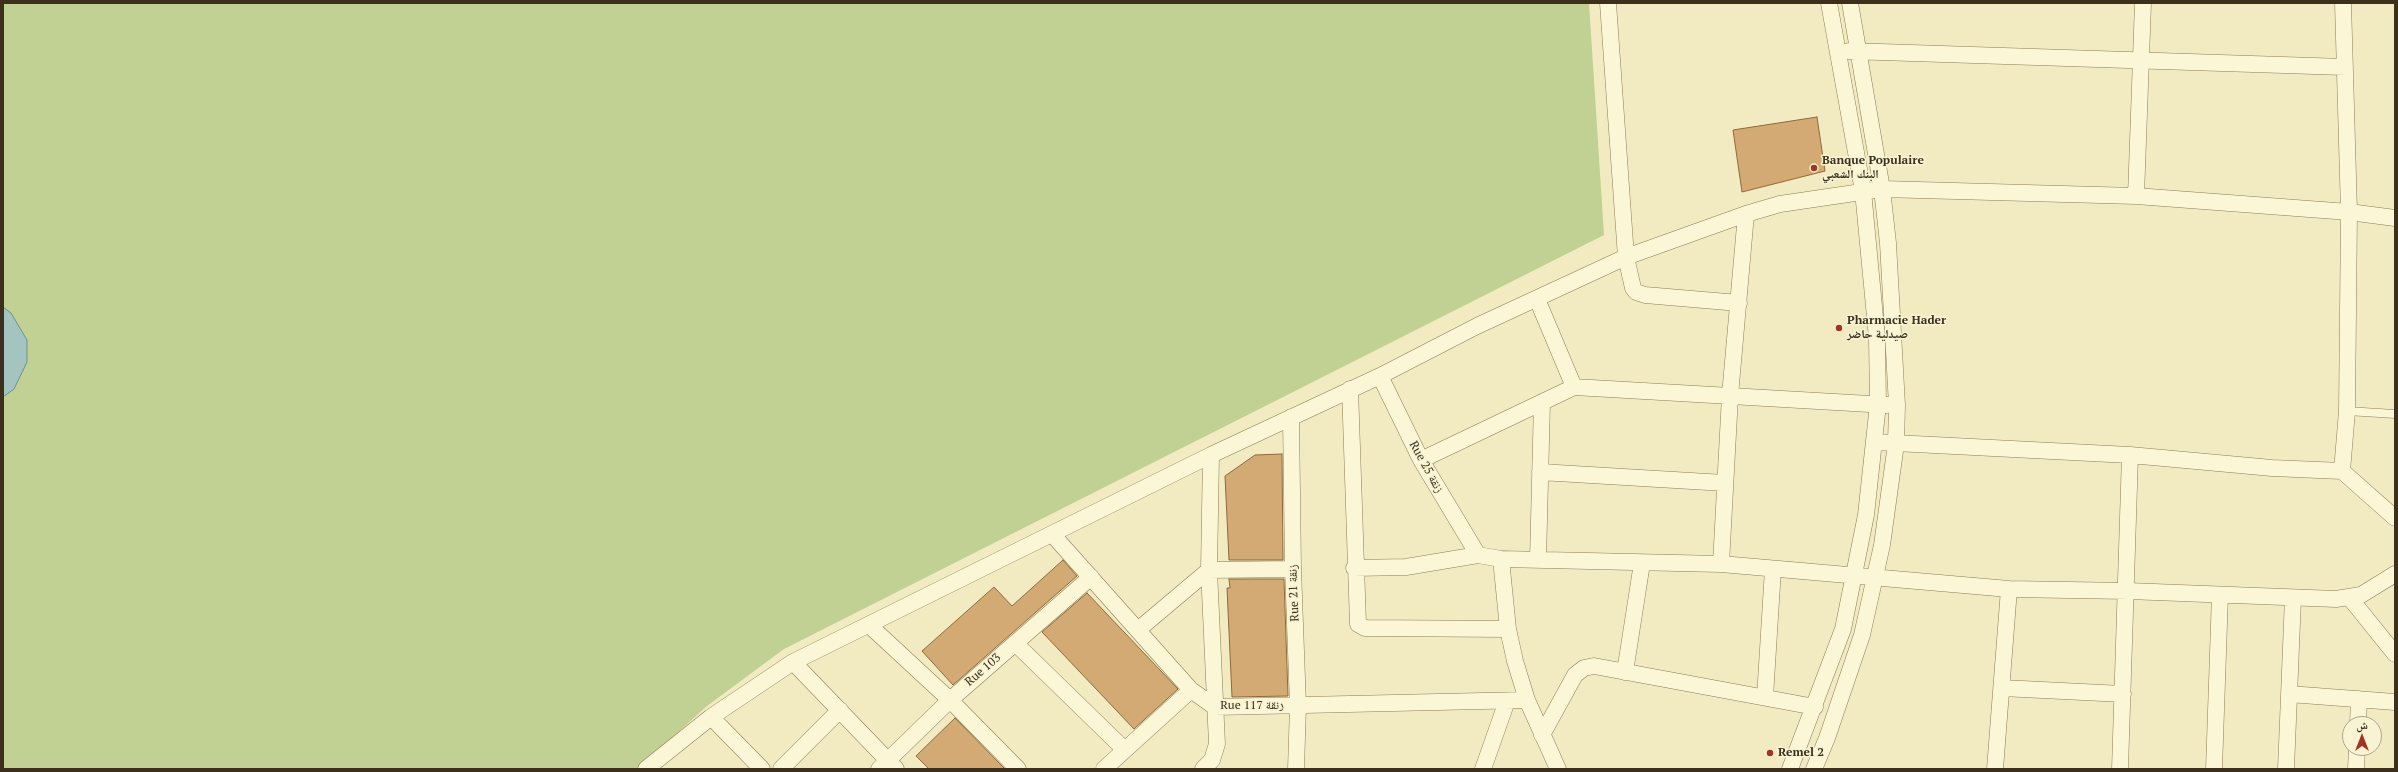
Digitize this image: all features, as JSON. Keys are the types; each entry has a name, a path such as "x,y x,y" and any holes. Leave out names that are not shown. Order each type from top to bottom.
{"street":[{"path":"1608,3 1626,257 1633,288 1636,292 1645,295 1739,303"},
{"path":"1829,3 1863,191 1877,338 1878,404 1866,516 1843,629 1815,707 1791,765 1819,768 1862,635 1876,576 1887,514 1896,444 1897,405 1893,297 1882,189 1850,3"},
{"path":"2136,196 2143,3"},
{"path":"2342,471 2347,411 2349,212 2343,3"},
{"path":"1837,51 2142,59 2345,67"},
{"path":"646,769 711,717 793,662 1211,455 1380,376 1477,326 1626,257 1746,214 1780,204 1882,189 2136,196 2349,212 2395,218"},
{"path":"1721,564 1730,396 1746,214"},
{"path":"1537,299 1574,387"},
{"name":"Rue 25 زنقة","path":"1380,376 1421,460 1478,555"},
{"path":"1421,460 1574,387 1897,405"},
{"path":"1350,389 1354,568 1357,619 1360,627 1508,629"},
{"path":"1538,560 1542,402"},
{"name":"Rue 21 زنقة","path":"1291,417 1293,569 1298,706 1296,769"},
{"path":"1875,442 2130,455 2272,468 2342,471 2395,518"},
{"path":"1203,769 1212,760 1217,744 1209,570 1211,455"},
{"path":"2120,769 2128,591 2130,455"},
{"path":"1540,472 1725,483"},
{"name":"Rue 117 زنقة","path":"1052,534 1191,690 1215,707 1527,700"},
{"path":"1354,568 1406,567 1478,555 1501,559 1721,564 1855,576 1876,576 2009,589 2128,591 2336,599 2361,595 2395,574"},
{"path":"1501,559 1508,629 1527,700 1558,769"},
{"path":"1625,672 1642,563"},
{"path":"1138,629 1209,570 1293,569"},
{"path":"1764,697 1773,569"},
{"name":"Rue 103","path":"888,766 950,700 1091,577"},
{"path":"1996,769 2009,589"},
{"path":"2214,769 2220,595"},
{"path":"2350,597 2395,654"},
{"path":"2286,769 2293,598"},
{"path":"869,625 950,700 1018,769"},
{"path":"1015,642 1125,750"},
{"path":"793,662 840,710 888,766"},
{"path":"1542,735 1579,671 1594,666 1815,707"},
{"path":"2002,688 2123,694"},
{"path":"1104,769 1191,690"},
{"path":"2289,694 2395,702"},
{"path":"2359,716 2360,699"},
{"path":"1484,769 1507,701"},
{"path":"781,769 840,710"},
{"path":"711,717 762,769"},
{"path":"2356,769 2357,756"}],"lane":[{"path":"2347,411 2395,414"}],"green space":[{"path":"3,3 1589,3 1604,235 784,649 707,706 638,769 3,769"}],"water":[{"path":"3,307 11,313 27,340 27,362 14,389 3,397"}],"building":[{"path":"1817,117 1825,171 1742,192 1733,130"},
{"path":"1282,454 1283,560 1229,560 1225,476 1255,455"},
{"path":"1063,560 1077,576 953,685 922,651 994,587 1012,606"},
{"path":"1229,579 1284,579 1288,696 1232,697 1227,588 1230,588"},
{"path":"1087,593 1178,689 1134,729 1042,632"},
{"path":"955,718 1005,769 929,769 916,756"}],"place":[{"name":"Banque Populaire البنك الشعبي","path":"1814,168"},
{"name":"Pharmacie Hader صيدلية حاضر","path":"1839,328"},
{"name":"Remel 2","path":"1770,753"}]}
